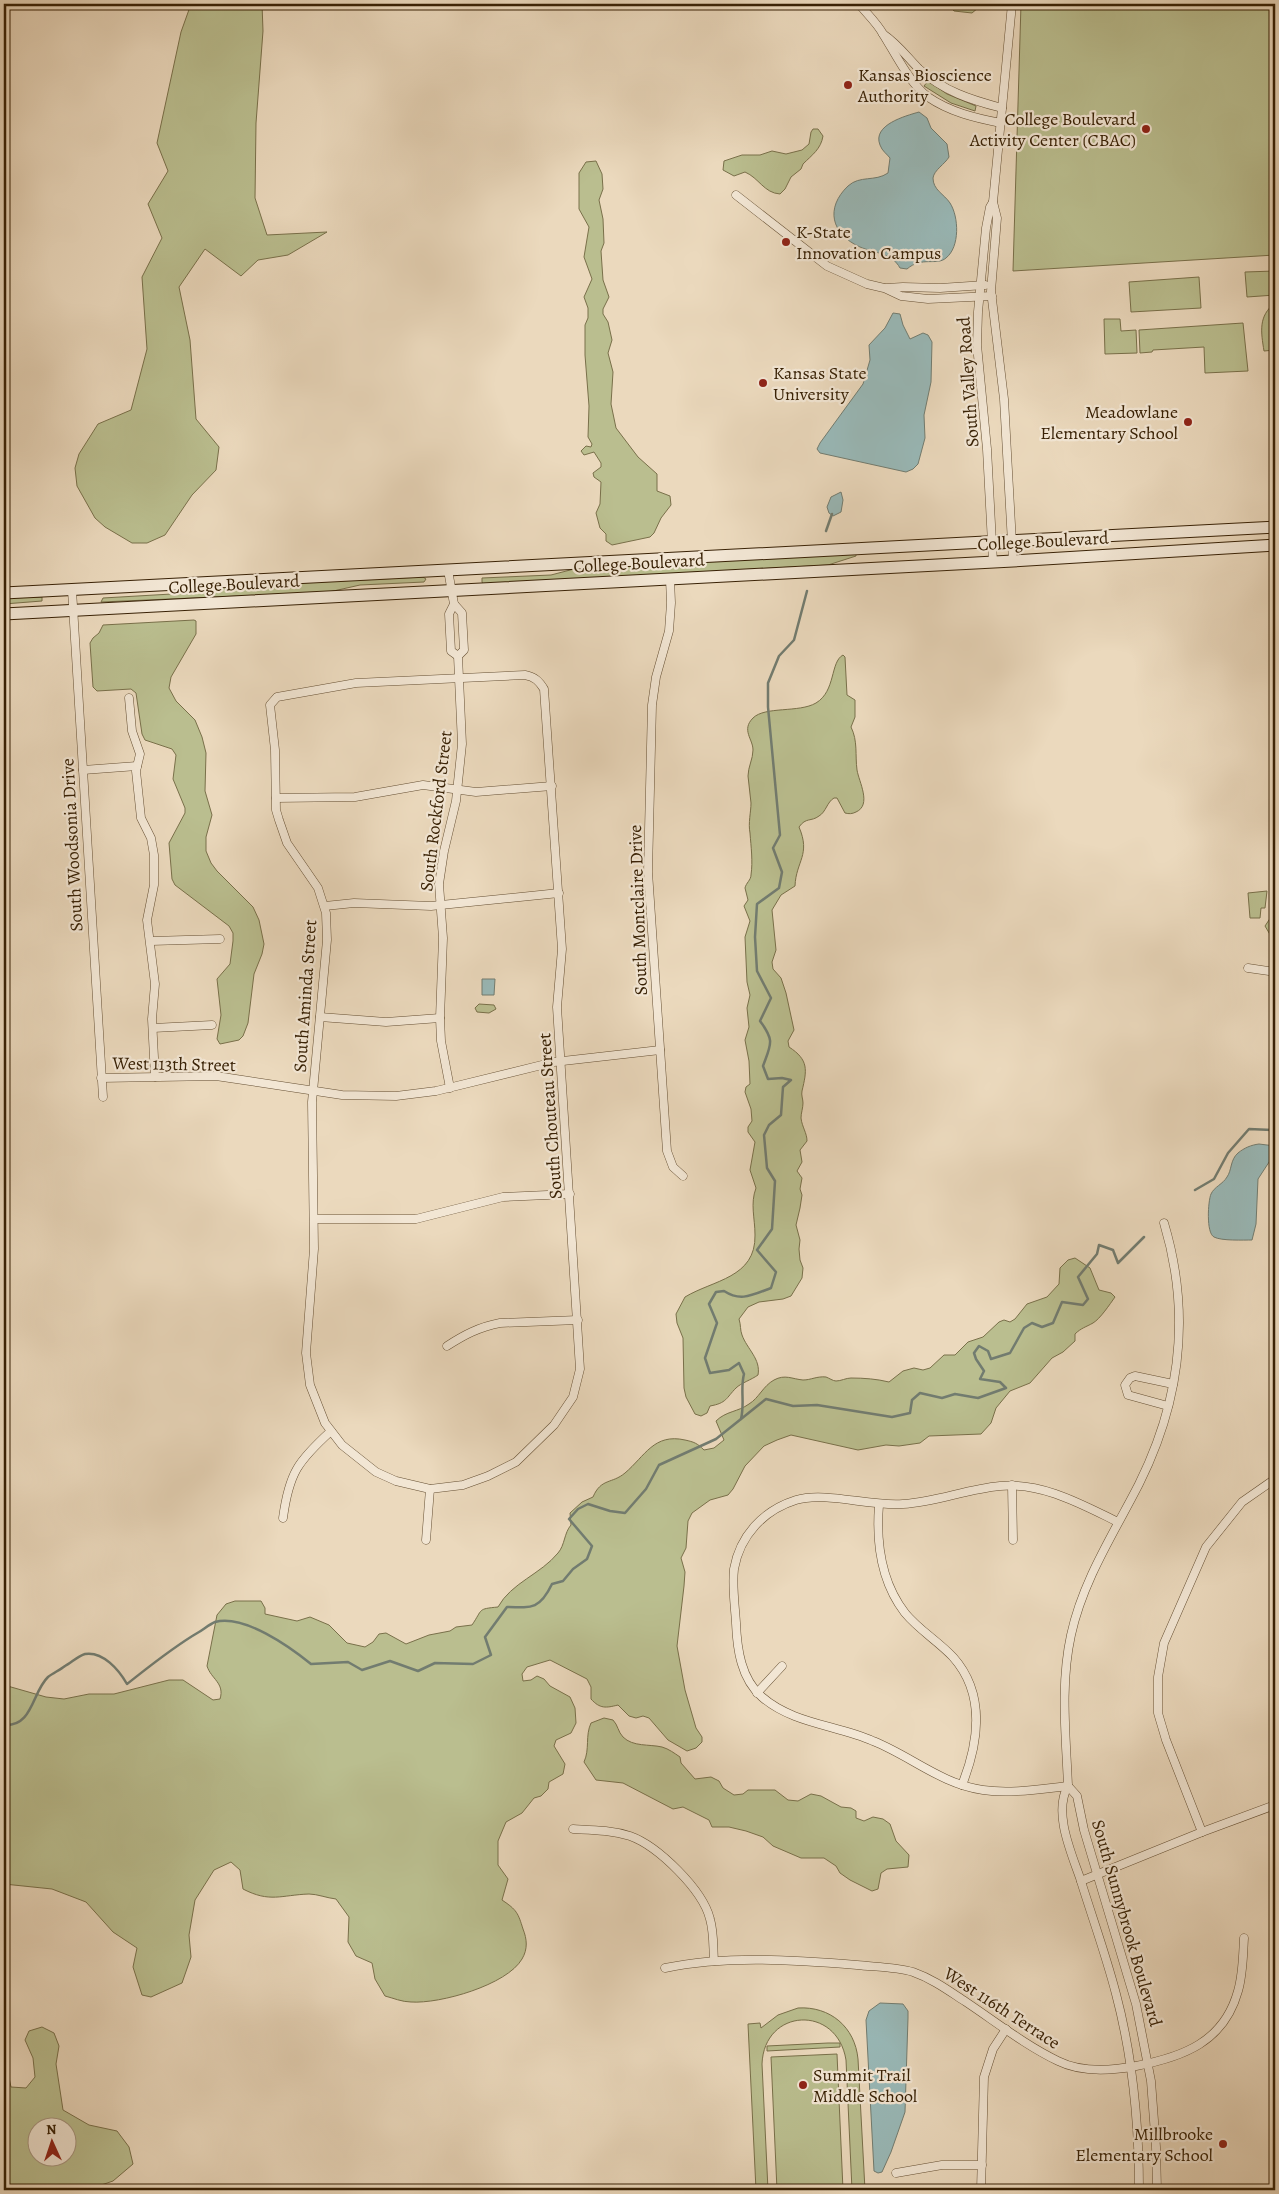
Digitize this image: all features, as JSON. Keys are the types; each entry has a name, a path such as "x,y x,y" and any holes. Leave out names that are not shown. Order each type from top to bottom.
{"main road":[{"name":"College Boulevard","path":"4,594 1275,526"},
{"name":"College Boulevard","path":"4,614 1013,561 1275,545"}],"street":[{"path":"859,4 883,34 890,49 926,96 944,107 1001,123"},
{"name":"South Valley Road","path":"1012,4 993,202 997,218 991,285 1004,399 1013,561"},
{"path":"883,34 893,41 919,69 942,87 966,98 1002,108"},
{"path":"736,195 827,266 866,284 884,288 901,296 928,299 992,296"},
{"name":"South Valley Road","path":"993,202 990,207 986,228 979,296 977,344 987,449 993,562"},
{"path":"884,288 903,286 940,288 991,285"},
{"name":"South Rockford Street","path":"448,570 454,604 462,613 464,650 458,656"},
{"name":"South Montclaire Drive","path":"670,579 669,631 656,677 652,705 648,872 667,1151 673,1167 683,1176"},
{"name":"South Woodsonia Drive","path":"72,590 103,1097"},
{"name":"South Rockford Street","path":"450,1088 441,1042 443,938 439,884 457,788 462,744 458,656 451,651 448,614 454,604"},
{"name":"South Chouteau Street","path":"376,1472 396,1481 430,1489 463,1485 488,1476 516,1462 554,1425 573,1396 580,1368 560,1061 558,1007 562,950 559,893 544,689 533,676 525,674 460,679"},
{"name":"South Aminda Street","path":"376,1472 342,1445 331,1431 310,1385 306,1353 314,1249 313,1090 327,940 325,906 318,888 287,843 278,820 275,750 269,710 272,700 277,697 356,683 460,679"},
{"path":"129,698 132,731 140,754 136,777 141,818 151,838 154,855 154,885 147,920 155,984 153,1028 155,1077"},
{"path":"82,770 137,766"},
{"path":"276,798 355,797 423,785 476,792 552,786"},
{"path":"325,906 354,903 440,905 559,893"},
{"path":"151,941 220,939"},
{"path":"1248,968 1275,972"},
{"path":"320,1017 386,1022 440,1018"},
{"path":"153,1028 212,1025"},
{"name":"West 113th Street","path":"101,1078 216,1076 342,1094 396,1096 450,1088 560,1061 660,1050"},
{"path":"314,1219 416,1219 503,1197 570,1194"},
{"name":"South Sunnybrook Boulevard","path":"1139,2190 1138,2128 1130,2067 1116,1993 1080,1881 1063,1816 1062,1796 1068,1786 1064,1686 1071,1635 1087,1584 1155,1449 1173,1384 1179,1346 1180,1310 1171,1246 1164,1223"},
{"path":"447,1346 471,1331 500,1323 578,1320"},
{"path":"1168,1406 1128,1395 1125,1391 1125,1386 1130,1378 1135,1376 1173,1384"},
{"path":"283,1518 291,1478 305,1455 331,1431"},
{"path":"1202,1832 1166,1740 1158,1713 1158,1676 1164,1643 1206,1546 1242,1502 1275,1480"},
{"path":"1012,1485 1013,1540"},
{"path":"1068,1786 1004,1792 962,1786 934,1775 873,1741 793,1716 776,1708 757,1693 740,1660 737,1646 734,1571 738,1555 754,1525 768,1512 799,1499 825,1498 879,1505 928,1502 983,1488 1012,1485 1063,1496 1118,1522"},
{"path":"426,1540 430,1489"},
{"path":"879,1505 880,1553 888,1581 896,1598 904,1613 953,1657 967,1677 975,1699 978,1718 977,1734 962,1786"},
{"path":"757,1693 782,1666"},
{"name":"South Sunnybrook Boulevard","path":"1068,1786 1077,1796 1084,1830 1136,2004 1148,2064 1154,2110 1157,2190"},
{"path":"1080,1881 1275,1805"},
{"path":"573,1828 619,1833 641,1841 657,1853 694,1889 706,1906 711,1925 714,1961"},
{"name":"West 116th Terrace","path":"665,1968 714,1961 769,1961 842,1964 911,1972 939,1984 1006,2029 1060,2062 1077,2068 1098,2070 1148,2064 1179,2056 1202,2043 1224,2021 1239,1990 1244,1938"},
{"path":"982,2190 984,2077 993,2049 1006,2029"},
{"path":"896,2173 942,2165 982,2165"}],"green space":[{"path":"191,4 262,4 263,31 256,123 255,198 267,235 327,232 288,255 258,260 241,276 205,249 179,287 190,340 196,419 219,447 216,470 192,495 165,535 147,543 132,543 105,527 95,518 77,486 75,468 79,454 98,424 131,410 147,349 142,277 162,238 148,204 168,171 157,143 181,32"},
{"path":"948,4 979,4 978,8 972,13 954,11"},
{"name":"College Boulevard Activity Center (CBAC)","path":"1021,4 1275,4 1275,255 1013,271"},
{"path":"928,81 947,94 976,106 975,111 951,103 924,86"},
{"path":"813,129 818,129 823,136 820,145 816,152 803,164 801,169 791,177 780,194 770,191 745,172 734,176 723,170 724,161 742,155 760,155 772,151 786,154 802,150 809,144"},
{"path":"596,161 602,174 603,189 599,200 603,219 604,243 601,251 603,280 609,297 603,309 603,314 608,322 612,340 608,353 613,372 611,404 616,428 638,457 657,474 657,491 670,496 671,505 650,537 612,545 606,541 606,534 600,528 596,513 600,504 601,482 594,477 593,473 601,467 601,463 594,452 584,455 581,451 586,446 591,447 592,444 588,437 589,406 585,325 588,318 588,308 584,297 592,279 584,257 589,227 579,209 579,173 586,162"},
{"path":"1275,271 1275,295 1247,297 1245,272"},
{"path":"1199,277 1201,308 1131,312 1129,282"},
{"path":"1275,303 1275,350 1264,351 1263,319"},
{"path":"1104,319 1120,319 1121,331 1136,330 1137,353 1105,354"},
{"path":"1243,323 1248,371 1205,373 1204,347 1153,350 1152,352 1140,353 1139,330"},
{"path":"856,553 856,556 828,565 483,584 482,582 482,578 551,575 574,569"},
{"path":"423,577 426,579 424,582 360,585 329,592 101,602 103,598 189,593 216,587"},
{"path":"42,597 42,601 4,604 4,598"},
{"path":"196,621 196,634 171,677 169,688 176,701 195,720 206,753 205,791 212,815 206,837 206,851 217,871 253,907 259,920 264,944 254,974 248,1023 243,1036 239,1040 220,1044 217,1039 221,1015 217,979 230,964 233,933 229,926 175,885 172,879 169,843 185,813 185,808 173,779 176,755 172,749 145,740 142,734 136,693 131,689 97,691 93,687 90,643 103,625"},
{"path":"843,655 845,657 847,695 855,700 855,717 851,727 855,743 857,770 864,799 863,804 861,809 856,812 845,813 837,798 834,798 821,814 816,818 806,821 799,827 804,845 795,886 781,895 772,910 776,950 772,962 773,969 781,978 794,1030 788,1041 789,1047 800,1056 805,1066 801,1118 807,1141 800,1150 802,1162 797,1171 802,1178 800,1189 802,1195 796,1225 800,1240 800,1260 803,1268 802,1278 791,1296 759,1302 748,1307 739,1319 744,1340 756,1359 758,1375 738,1386 723,1402 710,1406 707,1413 701,1416 695,1414 686,1397 684,1388 683,1338 677,1323 676,1314 685,1297 731,1276 741,1269 753,1249 755,1235 753,1205 756,1188 750,1170 755,1142 748,1132 748,1127 752,1121 751,1109 745,1092 746,1087 750,1084 749,1061 745,1040 749,1027 747,1008 750,995 747,982 745,937 750,921 744,906 748,900 745,888 752,870 749,825 751,803 748,776 753,750 748,727 753,718 758,714 801,708 816,703 827,691 836,664"},
{"path":"1267,891 1265,908 1261,908 1260,918 1250,918 1248,893"},
{"path":"1275,911 1275,943 1265,926"},
{"path":"479,1004 494,1005 496,1009 489,1013 477,1012 475,1008"},
{"path":"1075,1258 1090,1268 1099,1290 1111,1293 1115,1297 1099,1318 1075,1334 1075,1341 1063,1352 1052,1358 1030,1383 1010,1391 996,1408 991,1423 981,1434 929,1436 920,1443 899,1446 886,1445 858,1450 791,1435 764,1446 745,1466 728,1495 710,1500 692,1513 688,1521 686,1548 681,1558 685,1572 677,1646 685,1690 696,1728 702,1737 702,1742 696,1748 687,1751 668,1740 649,1718 629,1716 618,1705 607,1707 597,1705 591,1699 591,1687 587,1679 550,1660 527,1667 522,1674 523,1681 531,1680 537,1676 570,1697 575,1708 576,1723 571,1733 556,1740 554,1746 565,1764 563,1774 549,1782 548,1789 541,1796 534,1798 522,1813 506,1822 498,1841 498,1865 508,1879 502,1900 511,1906 518,1915 526,1940 522,1959 502,1977 472,1991 438,2000 408,2002 385,1996 375,1979 372,1963 356,1956 348,1942 349,1917 336,1899 312,1894 268,1897 252,1893 243,1889 240,1870 231,1862 214,1870 195,1900 189,1935 191,1957 182,1983 151,1997 142,1995 133,1967 137,1948 113,1932 86,1902 52,1889 4,1884 4,1685 46,1697 64,1699 89,1694 114,1694 169,1680 183,1680 213,1700 220,1699 221,1689 207,1666 217,1615 226,1604 235,1601 261,1601 265,1608 265,1614 297,1621 310,1617 329,1625 347,1643 365,1647 373,1642 379,1634 386,1633 406,1644 429,1635 450,1631 456,1627 472,1625 483,1609 498,1607 510,1591 543,1567 558,1553 571,1525 570,1513 582,1502 593,1497 603,1484 625,1473 658,1443 674,1439 693,1442 704,1450 714,1448 724,1440 716,1421 724,1415 749,1404 756,1399 767,1385 778,1378 785,1377 803,1380 826,1377 836,1381 856,1378 889,1382 903,1371 914,1368 923,1370 930,1368 944,1355 955,1355 968,1342 983,1337 999,1322 1004,1320 1010,1322 1015,1319 1027,1304 1047,1297 1059,1284 1060,1268 1068,1260"},
{"path":"604,1718 613,1720 621,1735 627,1740 636,1744 662,1747 669,1750 680,1757 681,1763 695,1779 711,1777 719,1781 723,1788 734,1795 743,1794 748,1790 775,1790 788,1800 798,1801 811,1794 821,1796 841,1807 851,1808 856,1811 856,1818 864,1821 873,1817 883,1819 890,1824 896,1841 909,1855 908,1867 887,1869 881,1873 878,1889 872,1891 850,1880 840,1873 836,1866 824,1858 801,1858 773,1846 763,1837 746,1831 729,1827 712,1827 709,1820 683,1807 673,1809 623,1783 596,1780 584,1762 591,1723"},
{"path":"798,2008 810,2008 830,2015 846,2028 852,2037 858,2059 865,2190 852,2190 846,2060 840,2042 829,2029 816,2022 801,2020 787,2023 775,2032 766,2045 762,2064 768,2190 756,2190 748,2024 760,2023 761,2028 778,2015"},
{"path":"42,2027 54,2033 59,2046 56,2064 63,2110 73,2116 28,2116 28,2166 78,2166 78,2119 89,2125 117,2131 129,2147 133,2164 113,2181 87,2190 4,2190 4,2068 8,2073 11,2087 26,2088 35,2077 33,2058 25,2040 29,2031"},
{"path":"840,2043 840,2047 767,2051 767,2046"},
{"path":"837,2054 843,2190 777,2190 771,2057"}],"water":[{"path":"919,112 927,118 931,128 947,144 949,157 935,172 933,182 953,209 957,232 954,247 946,258 938,261 918,263 907,269 900,268 888,256 850,242 837,228 834,212 836,203 848,186 863,179 883,176 888,173 890,158 883,151 879,138 885,127 891,122"},
{"path":"893,313 900,314 910,339 923,333 928,335 932,342 931,382 924,415 925,438 918,464 906,472 820,453 817,449 863,384 870,360 869,345 885,328"},
{"path":"841,492 843,500 841,512 833,516 829,513 827,507 831,497"},
{"path":"482,979 495,979 494,995 482,995"},
{"path":"1259,1144 1275,1146 1275,1153 1258,1179 1256,1224 1252,1240 1227,1240 1214,1237 1211,1234 1209,1223 1211,1194 1227,1177 1238,1153 1248,1147"},
{"path":"880,2003 903,2004 908,2011 908,2018 905,2112 891,2152 882,2172 878,2173 874,2171 866,2020 869,2011"}],"waterway":[{"path":"826,531 832,514"},
{"path":"741,1419 744,1374 739,1363 729,1370 710,1373 705,1358 717,1323 709,1304 716,1292 724,1291 741,1297 771,1288 776,1272 757,1250 772,1229 775,1181 767,1168 764,1135 769,1125 781,1115 783,1087 791,1080 782,1078 768,1079 763,1066 770,1047 770,1038 760,1021 771,998 757,971 755,937 757,904 779,888 782,872 773,848 780,835 768,707 768,683 779,656 794,640 807,591"},
{"path":"1195,1190 1214,1179 1228,1153 1249,1129 1275,1130"},
{"path":"4,1725 14,1724 21,1720 26,1715 38,1691 48,1677 82,1655 92,1654 104,1658 120,1673 127,1684 171,1650 215,1622 227,1621 253,1627 279,1641 311,1664 348,1662 362,1670 390,1661 418,1671 435,1663 473,1664 491,1655 485,1637 507,1607 529,1607 539,1603 552,1584 563,1581 573,1569 587,1559 592,1546 569,1519 578,1509 588,1504 610,1511 625,1513 646,1489 659,1465 716,1439 766,1399 793,1406 817,1405 892,1417 910,1413 912,1400 920,1393 942,1398 955,1394 978,1398 1006,1388 1000,1382 980,1379 984,1371 974,1353 979,1346 988,1351 991,1359 1010,1353 1024,1328 1032,1323 1042,1327 1053,1323 1062,1302 1083,1305 1088,1299 1078,1277 1097,1254 1099,1245 1113,1250 1118,1263 1144,1237"}],"place":[{"name":"Kansas Bioscience Authority","path":"848,85"},
{"name":"College Boulevard Activity Center (CBAC)","path":"1146,129"},
{"name":"K-State Innovation Campus","path":"786,242"},
{"name":"Kansas State University","path":"763,383"},
{"name":"Meadowlane Elementary School","path":"1188,422"},
{"name":"Summit Trail Middle School","path":"803,2085"},
{"name":"Millbrooke Elementary School","path":"1223,2144"}]}
